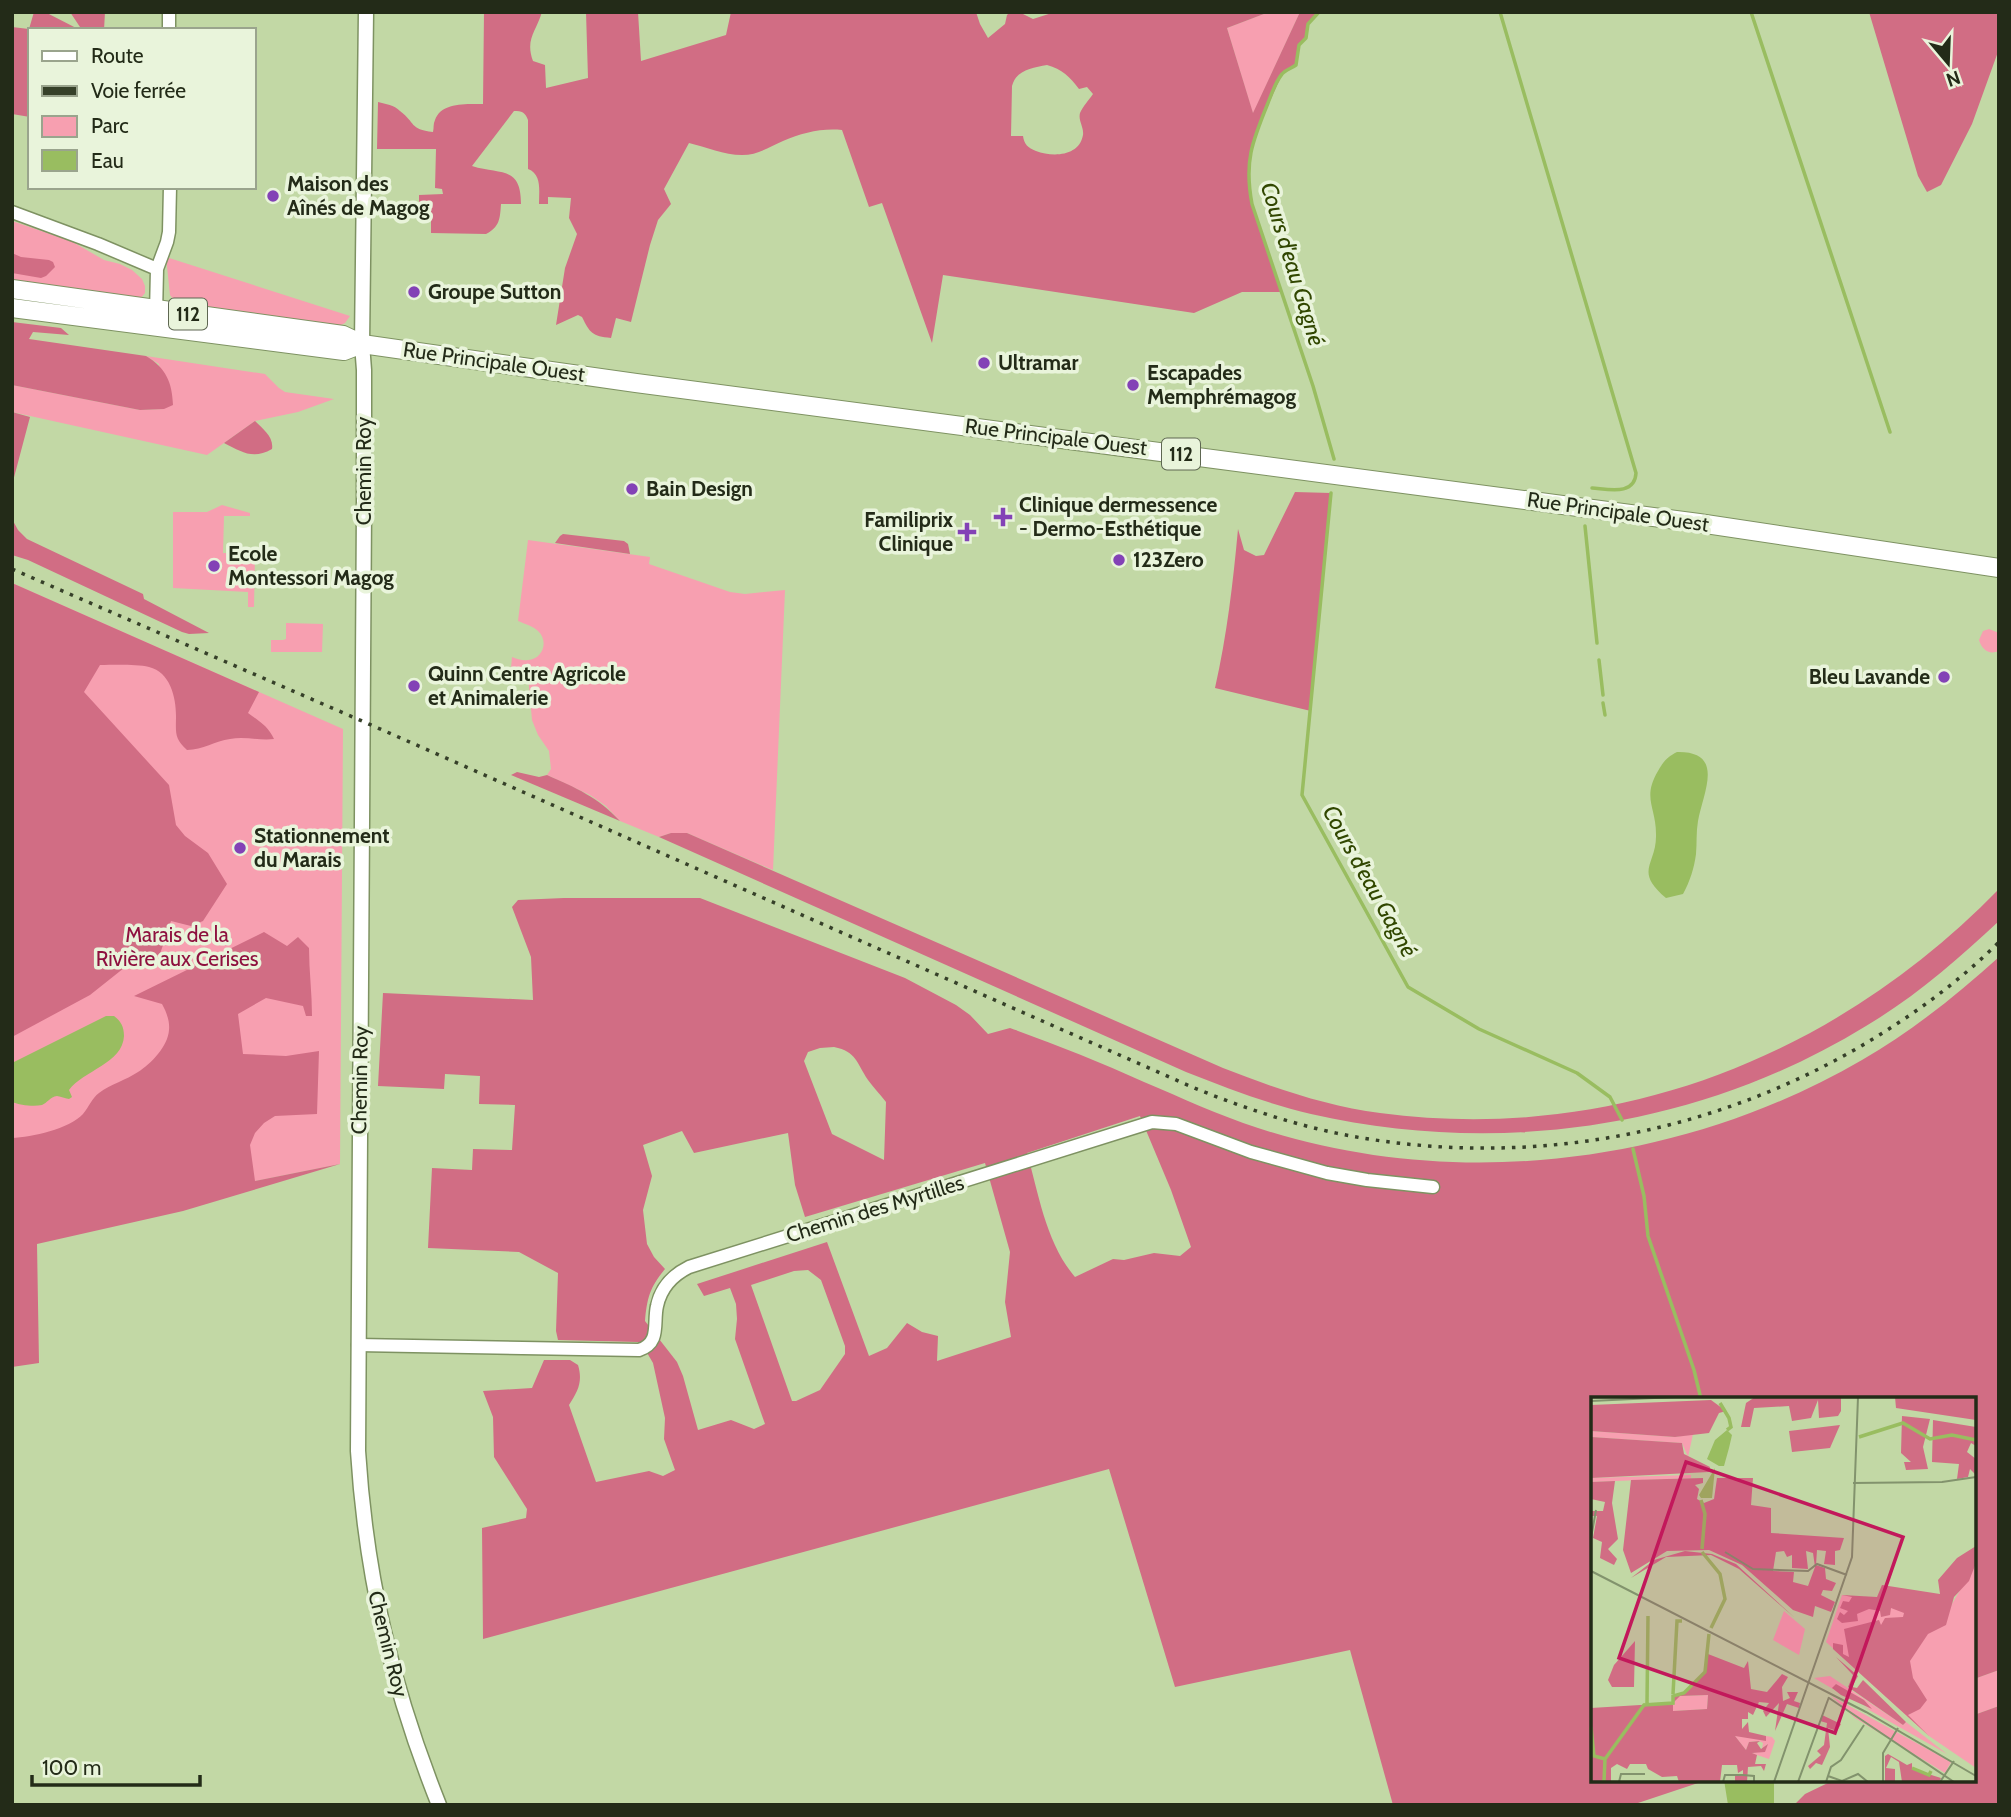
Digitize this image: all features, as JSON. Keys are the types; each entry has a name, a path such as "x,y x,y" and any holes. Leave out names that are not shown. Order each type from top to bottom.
{"main road":[{"name":"Rue Principale Ouest","path":"12,289 344,351 362,344 636,383 1685,521 1999,568"},
{"name":"Rue Principale Ouest","path":"12,307 156,318"}],"street":[{"name":"Chemin Roy","path":"366,12 362,344 364,480 358,1451 362,1508 380,1622 399,1693 439,1805"},
{"path":"156,318 157,269 169,232 170,189"},
{"path":"12,212 157,269"},
{"name":"Chemin des Myrtilles","path":"358,1345 639,1350 645,1348 653,1339 657,1306 663,1289 674,1276 689,1267 1152,1122 1176,1124 1289,1164 1367,1180 1433,1187"}],"green space":[{"path":"1269,12 1300,12 1253,114 1227,28"},
{"path":"12,221 71,241 104,260 132,270 142,279 145,293 140,299 12,282"},
{"path":"166,257 350,316 345,323 337,327 178,305 170,295"},
{"path":"146,356 265,374 285,392 334,399 298,412 255,421 207,455 12,412 12,385 140,410 164,409 159,364"},
{"path":"222,505 250,513 250,516 224,516 223,553 255,554 254,607 248,607 248,592 173,588 173,512 207,512"},
{"path":"528,540 650,557 649,564 730,592 745,594 785,590 773,870 687,833 671,833 659,837 620,821 606,806 590,795 547,775 551,769 549,751 532,720 528,676 511,668 512,657 533,659 541,653 544,644 538,631 518,621"},
{"name":"Marais de la Rivière aux Cerises","path":"12,583 343,729 340,1164 12,1230"},
{"path":"286,623 323,624 322,652 271,652 271,640 286,639"},
{"path":"1989,629 1999,633 1999,651 1989,652 1980,644 1983,631"},
{"path":"1999,1670 1999,1706 1976,1714 1976,1678"}],"shaded area":[{"path":"34,12 45,12 76,28 29,28"},
{"path":"70,12 105,12 104,28 81,28"},
{"path":"484,12 542,12 530,47 533,61 545,65 546,88 588,78 586,12 638,12 641,61 726,35 731,12 976,12 988,38 1005,24 1010,12 1019,12 1033,19 1055,12 1269,12 1227,28 1253,113 1300,12 1319,12 1308,24 1306,38 1299,45 1296,65 1282,74 1254,137 1250,155 1248,181 1252,204 1282,292 1242,292 1194,313 943,275 932,343 882,203 869,207 842,130 804,133 748,155 729,154 689,143 664,189 671,204 658,220 631,322 616,318 611,338 592,333 578,315 556,325 565,268 577,234 569,218 571,198 548,197 548,204 539,204 538,179 528,169 528,120 524,114 514,111 472,166 513,177 520,192 521,204 501,204 497,225 486,234 431,233 431,208 419,207 419,195 443,194 442,189 435,188 436,149 377,149 378,102 398,109 416,127 433,132 435,120 443,110 455,105 483,104","holes":["1047,65 1065,74 1079,89 1087,87 1093,94 1080,113 1083,132 1080,142 1076,148 1064,154 1036,151 1027,145 1023,136 1011,136 1014,81 1021,73"]},
{"path":"1869,12 1999,12 1999,49 1972,124 1941,185 1927,192 1918,176"},
{"path":"12,27 28,29 28,117 12,114"},
{"path":"12,253 21,257 49,260 55,267 41,278 12,273"},
{"path":"12,322 61,328 69,335 33,332 29,339 146,356 159,365 167,376 173,405 164,409 140,410 12,385"},
{"path":"12,412 30,417 12,485"},
{"path":"255,421 270,437 272,449 253,454 224,443"},
{"path":"1295,492 1331,493 1311,711 1215,688 1229,609 1238,529 1244,550 1256,556 1264,555"},
{"path":"12,519 27,539 143,594 144,599 209,633 182,632 12,555"},
{"path":"563,534 624,541 628,544 630,554 555,543"},
{"path":"12,583 259,692 248,713 266,727 274,739 236,738 187,750 177,735 173,693 162,674 144,666 100,665 84,692 169,785 176,825 185,836 208,853 227,884 203,921 191,926 171,921 160,954 143,962 135,955 126,957 124,968 90,995 12,1037"},
{"path":"517,772 539,777 547,775 568,784 595,799 620,821 511,775"},
{"path":"671,833 687,833 1223,1068 1261,1082 1320,1101 1360,1110 1467,1119 1553,1115 1636,1100 1716,1076 1793,1042 1866,999 1935,948 1999,889 1999,921 1935,977 1884,1015 1802,1061 1736,1089 1668,1110 1597,1124 1526,1132 1455,1133 1383,1127 1311,1114 1263,1101 1217,1084 659,837"},
{"path":"700,898 905,978 956,1005 988,1034 1010,1028 1258,1128 1334,1148 1411,1159 1489,1162 1568,1157 1645,1144 1720,1124 1793,1095 1862,1060 1899,1037 1950,999 1999,957 1999,1670 1976,1678 1976,1397 1591,1397 1591,1782 1701,1782 1632,1805 1393,1805 1350,1650 1175,1687 1109,1469 483,1639 482,1528 526,1518 527,1509 494,1457 493,1417 483,1391 532,1388 544,1360 570,1360 578,1365 580,1381 569,1405 596,1482 649,1471 663,1476 675,1470 664,1439 665,1418 653,1363 638,1342 558,1340 558,1273 519,1252 428,1248 432,1168 472,1170 473,1149 512,1150 515,1105 479,1104 480,1076 445,1074 444,1089 378,1086 383,993 533,1000 531,957 512,907 518,900","holes":["834,1047 852,1055 886,1102 884,1160 832,1134 804,1061 808,1052","1140,1116 1191,1247 1180,1256 1154,1253 1124,1260 1113,1259 1075,1277 1065,1264 1050,1234 1027,1153","682,1131 694,1153 788,1133 795,1185 805,1217 985,1163 1010,1252 1005,1302 1011,1337 937,1361 938,1336 922,1332 907,1323 887,1348 869,1356 827,1242 697,1284 704,1296 730,1288 736,1304 735,1339 765,1424 754,1429 731,1420 698,1430 677,1362 645,1321 650,1293 665,1269 647,1244 643,1210 652,1176 643,1145","808,1270 821,1280 845,1346 845,1354 820,1390 792,1401 751,1285 794,1271"]},
{"path":"264,932 287,946 298,937 309,948 312,1016 306,1016 303,1006 266,998 238,1014 243,1054 286,1056 319,1051 317,1114 275,1116 264,1123 255,1133 250,1145 255,1181 340,1164 183,1211 37,1244 39,1363 12,1367 12,1138 40,1134 69,1124 83,1114 99,1093 138,1072 158,1054 166,1042 169,1030 165,1010 162,1004 134,996"},
{"path":"1999,1706 1999,1805 1794,1805 1805,1794 1830,1782 1976,1782 1976,1714"}],"water":[{"path":"1677,752 1702,758 1708,776 1698,821 1696,854 1691,875 1683,894 1666,898 1651,881 1649,874 1656,834 1650,796 1653,780 1660,768"},
{"path":"106,1016 114,1016 122,1024 122,1045 110,1060 75,1083 69,1090 72,1097 69,1099 58,1096 38,1106 12,1102 12,1063"},
{"path":"1724,1782 1774,1782 1774,1805 1728,1805"}],"waterway":[{"name":"Cours d'eau Gagné","path":"1319,12 1308,24 1306,38 1299,45 1296,65 1283,73 1274,88 1254,141 1249,176 1252,204 1313,386 1334,459"},
{"path":"1500,12 1636,473 1631,485 1626,488 1592,488"},
{"path":"1751,12 1890,432"},
{"name":"Cours d'eau Gagné","path":"1331,493 1302,795 1408,987 1479,1029 1577,1073 1610,1097 1622,1120"},
{"path":"1585,526 1597,643"},
{"path":"1599,660 1603,695"},
{"path":"1603,703 1605,715"},
{"name":"Cours d'eau Gagné","path":"1633,1149 1644,1196 1648,1236 1694,1370 1701,1397"}],"railway":[{"path":"12,569 1192,1087 1282,1119 1351,1136 1443,1147 1511,1148 1579,1142 1646,1130 1711,1113 1774,1089 1836,1060 1895,1025 1962,976 1999,942"}],"place":[{"name":"Maison des Aînés de Magog","path":"273,196"},
{"name":"Groupe Sutton","path":"414,292"},
{"name":"Ultramar","path":"984,363"},
{"name":"Escapades Memphrémagog","path":"1133,385"},
{"name":"Bain Design","path":"632,489"},
{"name":"Clinique dermessence - Dermo-Esthétique","path":"1003,517"},
{"name":"Familiprix Clinique","path":"967,532"},
{"name":"123Zero","path":"1119,560"},
{"name":"Ecole Montessori Magog","path":"214,566"},
{"name":"Bleu Lavande","path":"1944,677"},
{"name":"Quinn Centre Agricole et Animalerie","path":"414,686"},
{"name":"Stationnement du Marais","path":"240,848"}]}
